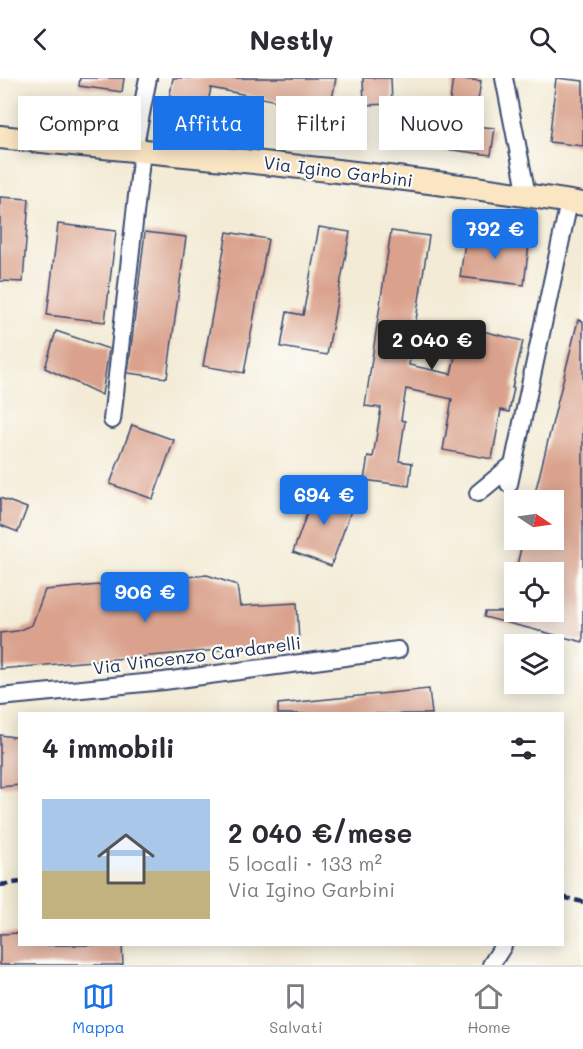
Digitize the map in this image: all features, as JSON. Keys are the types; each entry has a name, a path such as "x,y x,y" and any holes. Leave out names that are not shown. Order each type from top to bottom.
{"street":[{"path":"112,420 138,151 148,78"},
{"path":"504,78 527,195"},
{"name":"Via Igino Garbini","path":"0,137 527,195 576,203 509,484"},
{"path":"478,492 512,465"},
{"name":"Via Vincenzo Cardarelli","path":"0,697 164,681 398,650"},
{"path":"490,965 503,946"}],"building":[{"path":"80,78 124,78 122,92 79,86"},
{"path":"173,78 336,78 333,96 276,96 276,101 264,98 264,96 252,96 211,88 209,96 170,96"},
{"path":"363,78 391,78 392,96 379,96 379,104 367,105 367,96 364,96"},
{"path":"453,78 481,81 479,96 451,96"},
{"path":"556,78 583,81 583,146 549,142"},
{"path":"484,127 495,128 491,155 452,150 484,150"},
{"path":"0,197 29,199 23,282 0,281"},
{"path":"58,224 116,231 105,322 47,315"},
{"path":"319,227 350,232 327,355 281,347 287,312 303,315"},
{"path":"391,231 429,236 409,365 451,374 462,326 523,341 509,412 501,410 492,459 443,450 452,399 406,389 401,420 405,421 399,461 412,463 409,486 364,480 368,456 373,457 381,408 365,406"},
{"path":"145,232 186,237 167,378 128,373"},
{"path":"227,232 268,239 244,373 203,366"},
{"path":"466,235 529,244 524,285 460,277"},
{"path":"578,320 583,321 583,642 564,637 564,634 551,634 484,617 485,612 504,612 504,622 564,622 564,562 518,562 521,550 564,550 564,490 536,490"},
{"path":"56,331 109,349 102,395 45,368"},
{"path":"132,425 174,440 153,499 110,484"},
{"path":"317,486 355,500 331,566 293,552"},
{"path":"0,498 27,508 18,532 0,525"},
{"path":"207,575 237,585 240,606 297,603 299,643 0,669 0,633 17,631 32,625 45,590"},
{"path":"429,689 432,712 278,712 278,704"},
{"path":"0,735 18,738 18,785 0,787"},
{"path":"18,933 18,946 122,946 123,965 0,965 0,934"}],"railway":[{"path":"0,885 18,882"},
{"path":"564,897 583,902"}]}
